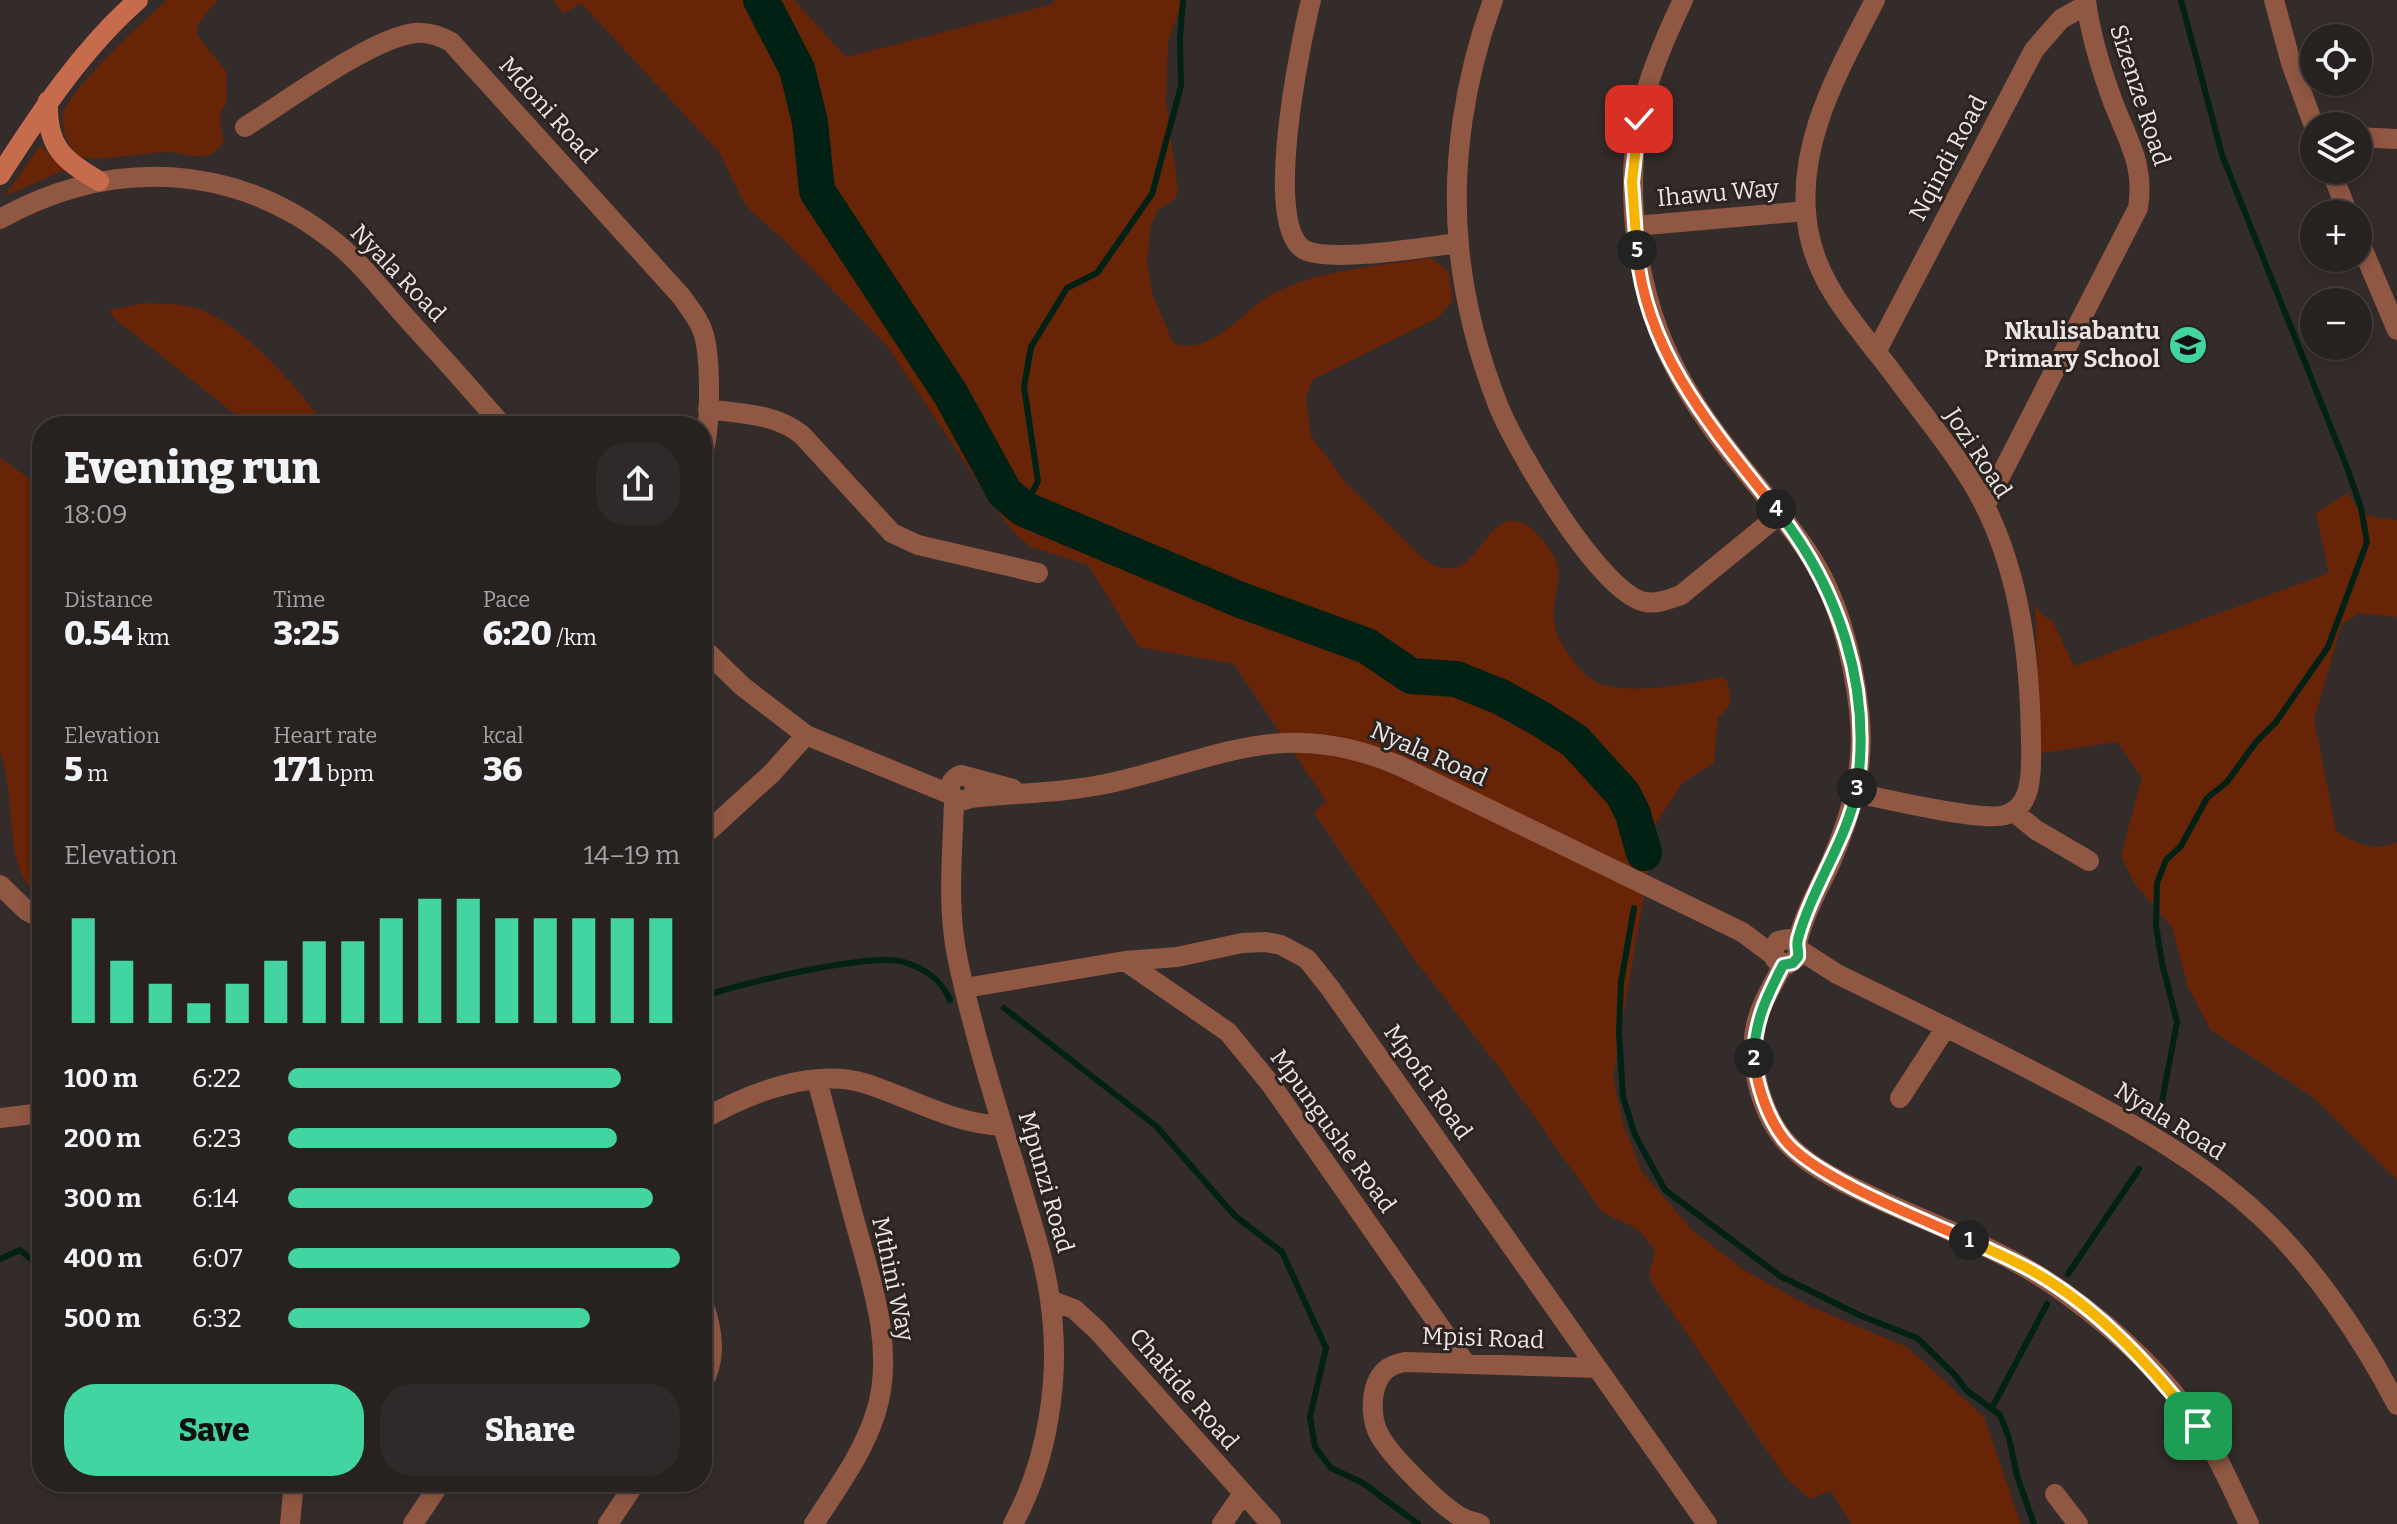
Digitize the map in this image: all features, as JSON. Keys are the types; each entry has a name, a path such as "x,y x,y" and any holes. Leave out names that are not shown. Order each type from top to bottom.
{"main road":[{"path":"0,175 48,101 104,34 138,0"},
{"path":"48,101 49,129 59,150 70,162 99,181"}],"street":[{"path":"1311,0 1288,132 1285,209 1294,242 1305,251 1317,254 1350,254 1459,243"},
{"path":"1493,0 1475,57 1461,133 1457,166 1459,243 1474,329 1499,407 1528,464 1584,548 1623,589 1646,602 1663,602 1681,595 1780,514"},
{"path":"1683,0 1657,59 1639,119 1632,182 1644,291 1673,366 1716,434 1809,553 1841,624 1860,712 1861,758 1856,793 1831,862 1760,1011 1754,1041 1754,1062 1764,1103 1784,1139 1813,1164 1863,1192 2038,1274 2107,1325 2153,1372 2198,1426 2249,1524"},
{"name":"Jozi Road","path":"1875,0 1819,116 1809,159 1806,211 1812,246 1827,282 1856,329 1956,460 1985,506 2014,585 2024,632 2030,687 2031,768 2028,789 2014,812"},
{"path":"2274,0 2291,63 2309,112"},
{"name":"Nqindi Road","path":"1876,352 2034,50 2061,19 2086,2"},
{"name":"Sizenze Road","path":"1985,506 2138,208 2141,187 2139,167 2106,85 2086,2"},
{"name":"Mdoni Road","path":"245,127 367,51 390,40 417,33 436,34 451,42 681,296 697,318 707,348 707,416"},
{"path":"2372,138 2397,139"},
{"name":"Nyala Road","path":"0,219 47,196 99,181 154,176 209,182 264,199 290,211 338,244 494,416"},
{"name":"Ihawu Way","path":"1635,226 1806,211"},
{"path":"2372,271 2397,330"},
{"path":"708,409 763,416 790,425 881,524 904,540 1038,573"},
{"name":"Nyala Road","path":"712,656 754,696 806,735 905,775 962,791 1024,792 1107,784 1259,743 1286,741 1336,745 1400,766 1946,1027 2137,1127 2195,1163 2258,1214 2299,1256 2355,1334 2397,1405"},
{"path":"712,828 772,773 806,735"},
{"name":"Mpunzi Road","path":"962,791 953,852 950,912 965,988 1033,1225 1050,1300 1053,1330 1049,1418 1039,1464 1025,1504 1013,1524"},
{"path":"1856,793 1981,815 2003,816 2014,812 2036,830 2089,861"},
{"path":"0,885 19,905 32,913"},
{"name":"Mpofu Road","path":"965,988 1125,961 1177,957 1242,943 1281,945 1307,959 1707,1524"},
{"name":"Mpungushe Road","path":"1125,961 1228,1032 1272,1086 1466,1364"},
{"path":"1900,1098 1946,1027"},
{"path":"712,1115 748,1096 817,1080 848,1079 962,1121 1003,1126"},
{"name":"Mthini Way","path":"814,1524 856,1460 877,1410 883,1382 883,1356 872,1284 817,1080"},
{"path":"0,1118 32,1114"},
{"name":"Chakide Road","path":"1050,1300 1074,1309 1097,1330 1271,1524"},
{"name":"Mpisi Road","path":"1480,1524 1462,1518 1442,1503 1390,1451 1378,1433 1373,1412 1373,1393 1379,1377 1390,1365 1405,1362 1597,1368"},
{"path":"290,1524 293,1492"},
{"path":"413,1524 434,1492"},
{"path":"608,1524 629,1492"},
{"path":"2055,1494 2078,1524"},
{"path":"1222,1524 1242,1495"}],"shaded area":[{"path":"167,0 217,0 198,24 197,35 226,71 227,102 220,122 224,142 214,153 205,156 168,152 82,157 70,145 63,114 79,88"},
{"path":"553,0 794,0 846,57 1053,4 1054,0 1183,0 1168,41 1166,103 1178,190 1175,199 1158,210 1151,224 1147,262 1152,293 1173,343 1187,346 1214,338 1274,293 1311,279 1431,258 1448,271 1453,300 1439,317 1312,380 1306,398 1311,436 1346,483 1425,560 1444,568 1458,567 1470,559 1499,526 1510,521 1525,524 1533,530 1557,563 1554,622 1557,633 1575,663 1594,681 1606,686 1638,689 1721,677 1727,681 1729,706 1718,717 1714,763 1683,782 1656,824 1613,1077 1623,1124 1642,1172 1693,1231 1744,1270 1807,1305 1907,1347 1984,1417 2021,1524 1851,1524 1831,1491 1810,1499 1785,1477 1652,1283 1649,1273 1655,1252 1649,1242 1632,1226 1602,1212 1501,1070 1414,959 1314,813 1326,801 1234,664 1139,647 1088,565 1031,547 1015,534 887,346 783,239 751,211 719,152 581,3 563,14"},
{"path":"40,145 64,170 5,196"},
{"path":"145,303 176,304 206,312 257,348 319,416 237,416 115,319 109,310"},
{"path":"0,458 32,480 32,889 20,870 15,852 6,771 0,751"},
{"path":"2348,493 2368,515 2397,520 2397,617 2360,613 2342,624 2314,719 2336,831 2373,847 2397,842 2397,1180 2313,1097 2211,1030 2188,987 2172,927 2135,884 2121,856 2142,777 2117,742 2041,753 2035,604 2042,615 2052,620 2074,666 2329,573 2316,513"}],"waterway":[{"path":"761,0 797,69 810,122 817,191 950,393 1005,493 1024,509 1238,599 1367,646 1411,676 1456,679 1501,697 1539,718 1575,741 1623,794 1633,814 1644,853"},
{"path":"1024,509 1038,481 1024,387 1031,347 1067,288 1097,273 1152,194 1181,86 1183,0"},
{"path":"2160,1112 2177,1022 2156,926 2157,883 2166,860 2181,846 2207,798 2227,782 2256,742 2276,722 2328,647 2367,542 2361,508 2348,470 2222,155 2181,0"},
{"path":"1634,908 1621,982 1619,1033 1623,1097 1635,1135 1665,1190 1780,1276 1859,1315 1917,1338 1966,1390 2000,1415 2034,1524"},
{"path":"712,994 804,971 887,960 919,968 942,986 950,1000"},
{"path":"1004,1008 1156,1126 1235,1216 1282,1252 1326,1348 1310,1417 1315,1447 1331,1468 1363,1483 1418,1524"},
{"path":"2068,1274 2139,1169"},
{"path":"0,1259 20,1250 32,1260"},
{"path":"1992,1408 2047,1304"}],"place":[{"name":"Nkulisabantu Primary School","path":"2188,345"}],"route":[{"path":"1639,119 1632,182 1637,256 1654,323 1692,400 1809,553 1841,624 1860,712 1861,758 1856,793 1831,862 1809,906 1797,944 1798,957 1793,963 1783,965 1766,996 1756,1027 1754,1062 1764,1103 1784,1139 1794,1151 1813,1164 1863,1192 2007,1258 2066,1293 2107,1325 2153,1372 2198,1426"}]}
